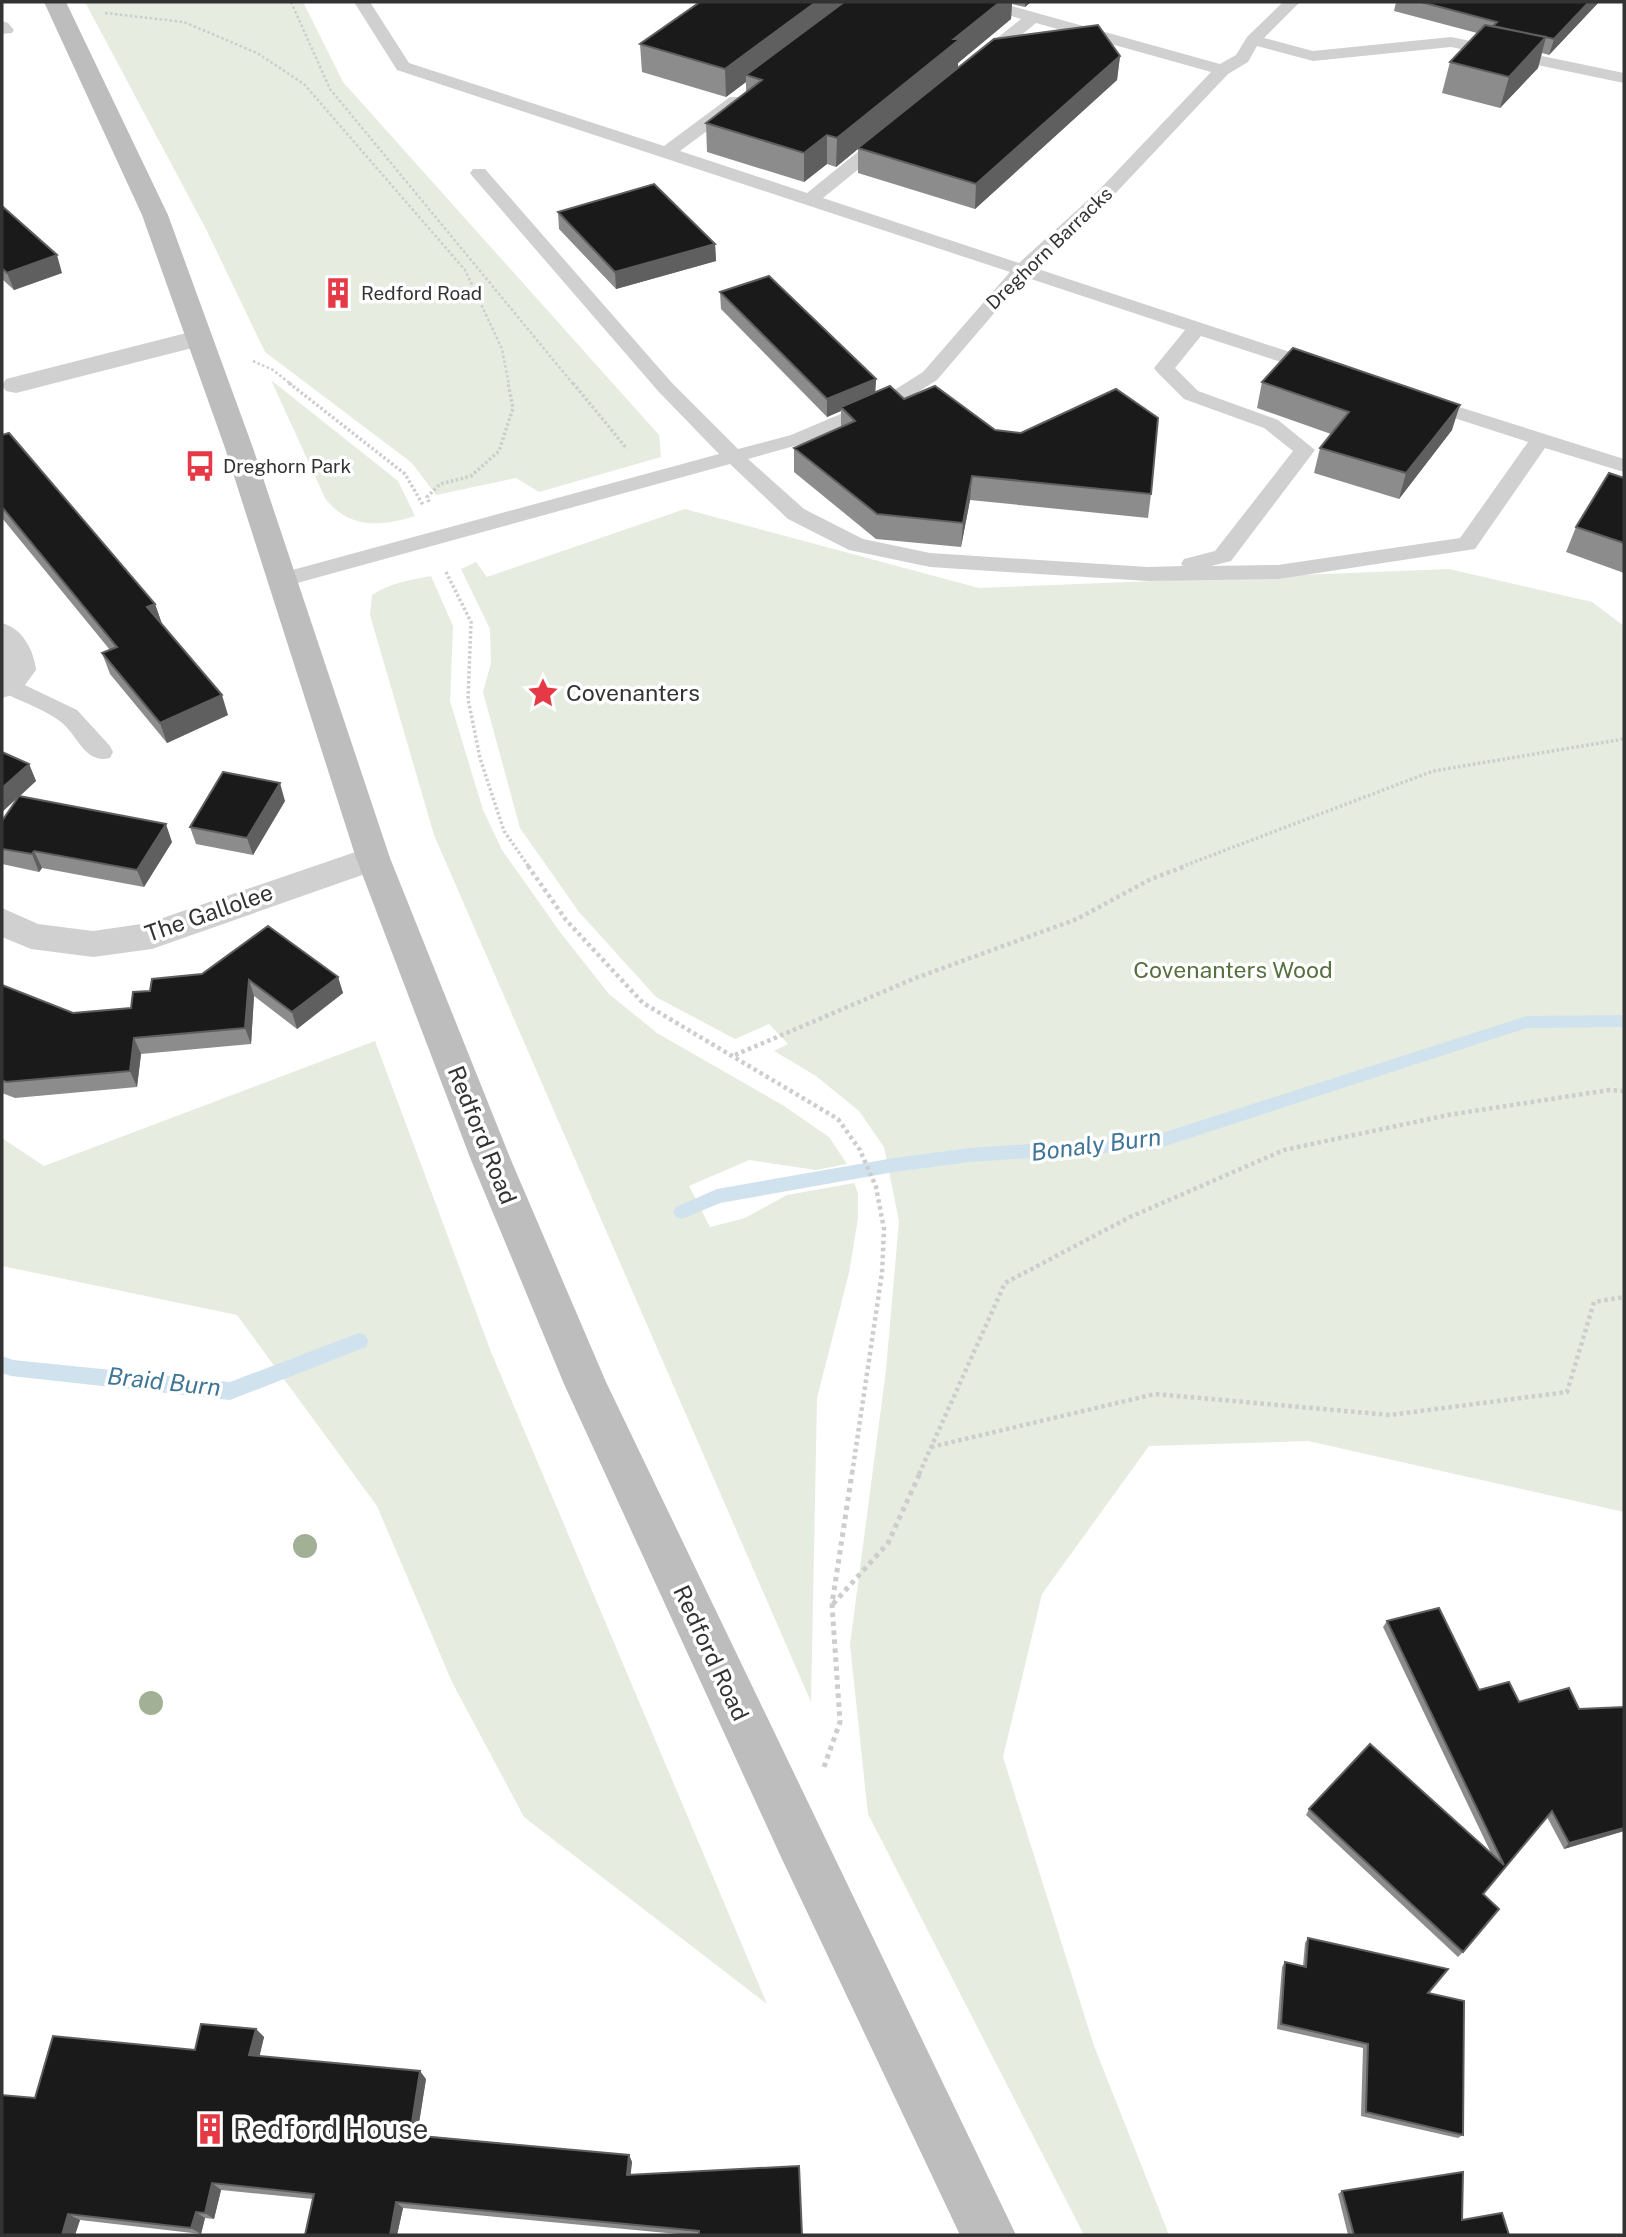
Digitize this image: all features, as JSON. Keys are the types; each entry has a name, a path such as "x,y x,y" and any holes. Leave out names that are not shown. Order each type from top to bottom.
{"main road":[{"name":"Redford Road","path":"56,4 155,215 239,448 373,858 491,1160 580,1371 798,1840 989,2235"}],"street":[{"path":"6,384 198,338"},
{"path":"2,633 19,655 20,670 5,686"},
{"name":"The Gallolee","path":"2,921 31,936 93,944 152,936 373,858"}],"lane":[{"path":"362,2 403,66 812,198 1342,375"},
{"path":"980,2 1222,70"},
{"name":"Dreghorn Barracks","path":"282,580 432,532 652,480 798,439 895,398 930,376 981,314 1022,270 1105,194 1222,70 1242,58 1254,40 1292,2"},
{"path":"970,69 1033,17"},
{"path":"1254,40 1313,56 1451,42 1624,78"},
{"path":"668,152 746,93"},
{"path":"812,198 896,129"},
{"path":"479,173 665,387 734,457 796,514 857,545 930,560 1148,573 1278,572 1467,544 1540,440"},
{"path":"1148,573 1223,556 1305,450 1270,424 1191,395 1164,368 1198,328"},
{"path":"1408,397 1624,466"},
{"path":"5,686 69,716 101,752"}],"path":[{"path":"291,2 330,89 652,480"},
{"path":"56,4 184,22 257,53 304,84 466,270 502,349 513,408 499,451 471,476 440,484 427,497 432,532"},
{"path":"198,338 273,370 405,474 471,622 468,699 481,758 504,831 566,919 643,1003 838,1119 860,1150 876,1187 884,1229 882,1273 832,1604 840,1723 798,1840"},
{"path":"734,1056 913,979 1077,919 1151,878 1433,771 1624,740"},
{"path":"832,1604 888,1543 1004,1283 1130,1217 1284,1150 1448,1115 1609,1090 1624,1091"},
{"path":"931,1447 1154,1394 1390,1415 1567,1392 1594,1302 1624,1297"}],"green space":[{"path":"85,2 303,2 343,82 659,435 661,457 539,492 516,478 436,495 412,463 265,352 206,229"},
{"path":"271,380 398,481 415,516 390,522 366,523 334,508 325,498"},
{"name":"Covenanters Wood","path":"685,509 979,588 1449,569 1592,602 1624,626 1624,1512 1308,1441 1149,1446 1042,1594 1003,1757 1094,2046 1169,2235 1084,2235 868,1814 850,1645 886,1370 899,1221 884,1147 859,1111 816,1076 774,1051 788,1044 769,1024 735,1039 656,997 579,912 520,828 483,692 491,663 490,629 461,569 476,562 487,577"},
{"path":"431,576 453,626 450,701 483,810 502,850 560,932 609,994 657,1033 784,1106 829,1137 847,1164 816,1170 749,1160 689,1186 710,1227 745,1218 787,1195 854,1183 858,1193 858,1218 849,1273 817,1398 811,1702 434,835 370,615 372,595 393,585"},
{"path":"375,1041 491,1352 767,2004 524,1817 452,1682 377,1506 237,1315 2,1266 2,1138 44,1166"}],"building":[{"path":"700,2 816,2 725,69 640,44"},
{"path":"844,2 1000,2 954,39 960,39 837,138 827,135 804,153 706,123 762,80 746,75"},
{"path":"1421,2 1589,2 1554,39 1493,26 1497,22"},
{"path":"1098,25 1120,56 976,184 858,148 994,39"},
{"path":"1485,25 1546,37 1509,77 1450,62"},
{"path":"654,184 715,244 615,272 558,212"},
{"path":"2,206 57,255 7,273 2,268"},
{"path":"769,276 876,379 827,399 720,292"},
{"path":"1293,348 1460,405 1406,473 1320,448 1349,412 1262,382"},
{"path":"890,386 904,399 935,386 995,430 1021,433 1116,389 1158,418 1151,494 972,476 963,523 877,514 794,448 855,421 841,407"},
{"path":"9,433 155,604 147,607 222,695 160,723 102,653 117,647 2,507 2,435"},
{"path":"1609,473 1624,478 1624,543 1576,527"},
{"path":"2,752 29,764 2,788"},
{"path":"223,772 280,783 247,838 190,827"},
{"path":"19,796 166,824 137,870 34,851 32,854 2,849 2,821"},
{"path":"268,926 338,977 292,1012 249,980 245,1028 134,1038 130,1071 6,1082 2,1080 2,985 73,1013 131,1008 133,992 150,991 152,979 202,974"},
{"path":"1439,1608 1479,1690 1509,1682 1519,1702 1569,1688 1579,1709 1624,1707 1624,1828 1569,1843 1552,1811 1483,1894 1499,1909 1463,1952 1309,1809 1370,1744 1504,1865 1387,1621"},
{"path":"1308,1938 1448,1969 1428,1993 1464,2001 1463,2135 1366,2112 1368,2044 1281,2024 1285,1962 1306,1967"},
{"name":"Redford House","path":"201,2024 256,2029 249,2055 420,2071 410,2135 629,2155 627,2175 799,2166 802,2235 699,2235 699,2231 396,2202 390,2235 305,2235 314,2194 212,2183 205,2213 196,2212 191,2228 68,2214 62,2235 2,2235 2,2095 35,2098 53,2036 195,2050"},
{"path":"1463,2172 1462,2220 1502,2213 1509,2235 1354,2235 1342,2191"}],"waterway":[{"name":"Bonaly Burn","path":"682,1212 717,1196 894,1165 970,1155 1153,1143 1527,1022 1624,1021"},
{"name":"Braid Burn","path":"2,1364 11,1368 230,1391 359,1341"}],"place":[{"name":"Redford Road","path":"338,293"},
{"name":"Dreghorn Park","path":"200,466"},
{"name":"Covenanters","path":"543,693"},
{"name":"Redford House","path":"210,2129"}]}
